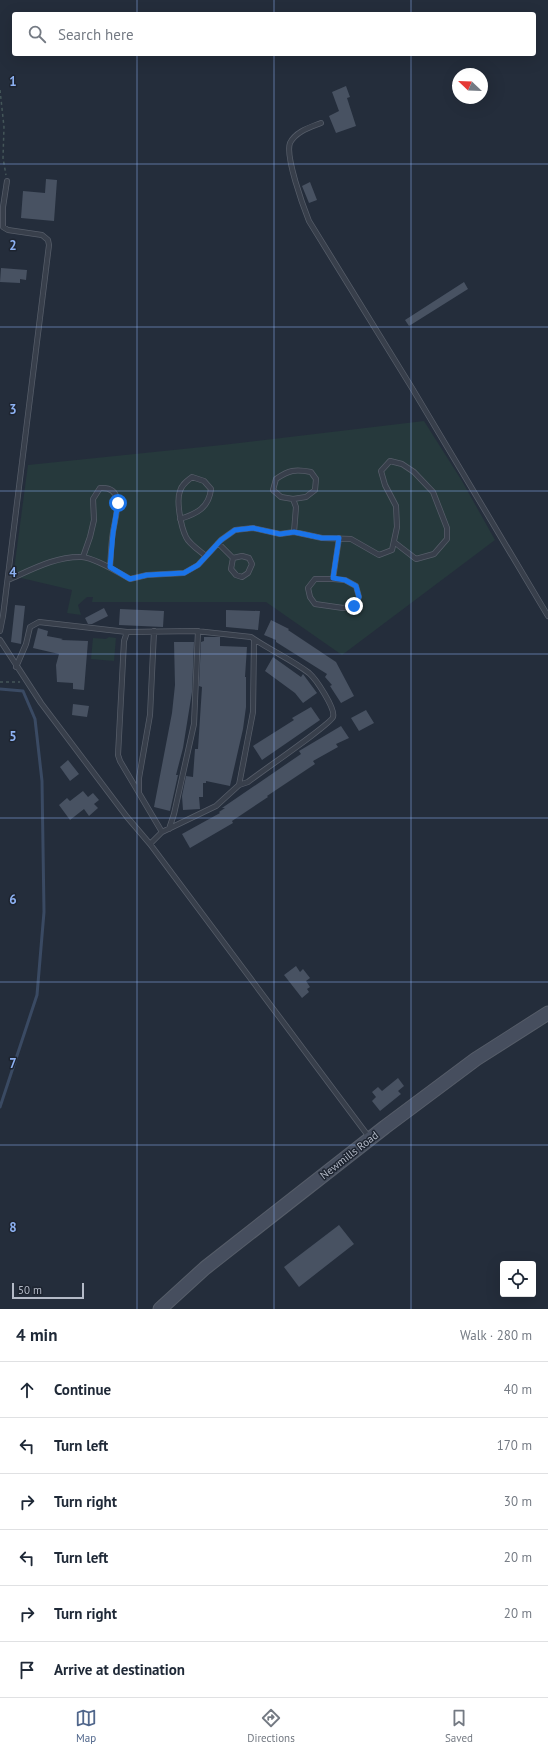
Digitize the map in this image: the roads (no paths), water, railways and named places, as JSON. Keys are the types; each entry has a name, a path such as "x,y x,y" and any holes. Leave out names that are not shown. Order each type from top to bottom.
{"street":[{"name":"Newmills Road","path":"160,1309 205,1268 370,1139 476,1059 548,1013"}],"lane":[{"path":"321,123 302,130 290,142 289,152 300,196 309,220 412,388 548,616"},
{"path":"0,631 8,580 48,245 48,240 42,235 2,228 3,207 7,181"},
{"path":"8,580 59,559 83,557 110,567 130,579 147,575 184,573 198,565 218,544 235,530 253,528 280,534 294,532 322,538 351,539 379,555 392,550 397,527 396,506 385,485 381,471 390,461 402,464 414,472 433,492 447,528 447,539 434,554 416,559 394,542"},
{"path":"301,470 311,472 316,479 315,490 306,497 293,499 281,497 273,490 276,479 288,471 301,470"},
{"path":"180,519 193,515 202,509 210,497 211,489 204,481 192,477 183,483 179,492 180,519 186,538 206,556"},
{"path":"83,557 94,520 93,498 100,488 106,487 115,493 118,503 113,533 110,567"},
{"path":"293,499 296,507 294,532"},
{"path":"333,578 339,538"},
{"path":"218,544 233,558"},
{"path":"242,556 249,558 252,564 248,573 242,577 236,575 231,569 233,558 242,556"},
{"path":"333,578 345,580 356,586 359,597 354,606 343,608 315,604 310,597 308,588 316,579 333,578"},
{"path":"16,667 26,644 30,627 39,622 80,628 127,632 198,631 245,636 254,639 309,673 317,682 331,707 334,715 332,720 248,782 239,785 216,806 162,832 150,844"},
{"path":"139,794 139,778 150,715 154,631"},
{"path":"169,829 174,814 194,724 198,631"},
{"path":"127,632 124,640 117,749 120,761 162,832"},
{"path":"239,785 253,712 254,639"},
{"path":"0,640 16,667 127,818 150,844 370,1139"}],"waterway":[{"path":"0,689 23,691 35,719 42,781 44,912 37,995 0,1107"}]}
